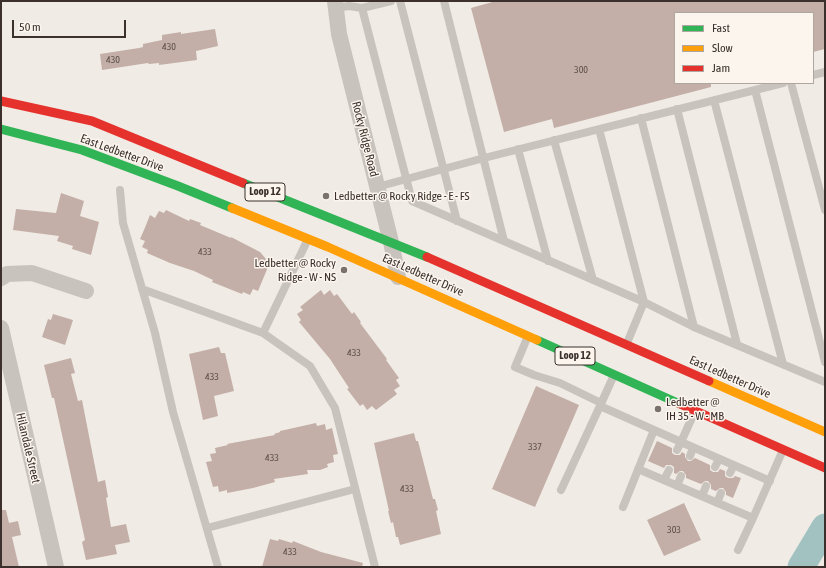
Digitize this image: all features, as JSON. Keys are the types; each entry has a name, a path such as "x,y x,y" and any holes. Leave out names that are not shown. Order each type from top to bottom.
{"main road":[{"name":"East Ledbetter Drive","path":"1,101 90,125 391,242 482,280 626,344 795,422 824,429"},
{"name":"East Ledbetter Drive","path":"1,129 83,146 309,239 528,335 616,371 696,410 785,446 825,468"},
{"path":"622,356 626,344"}],"street":[{"name":"Rocky Ridge Road","path":"336,5 339,34 391,242 398,277"},
{"path":"1,278 8,274 32,273 86,291"},
{"name":"Hilandale Street","path":"1,328 56,567"}],"lane":[{"path":"336,5 362,8 391,1"},
{"path":"400,1 457,221"},
{"path":"444,1 504,241"},
{"path":"362,8 412,201 644,302 694,327 825,382"},
{"path":"814,75 825,72"},
{"path":"377,187 443,168 779,84"},
{"path":"792,84 825,210"},
{"path":"755,90 825,362"},
{"path":"714,100 783,364"},
{"path":"677,109 737,344"},
{"path":"642,118 694,327"},
{"path":"600,129 644,302 626,344"},
{"path":"554,140 593,280"},
{"path":"518,149 548,261"},
{"path":"120,190 123,223 155,333 173,412 218,567"},
{"path":"263,333 309,239"},
{"path":"142,289 263,333 310,366 335,408 376,567"},
{"path":"528,335 515,367 560,383 654,430 679,446 693,448 770,481"},
{"path":"561,490 616,371"},
{"path":"679,446 696,410"},
{"path":"624,507 654,430"},
{"path":"738,550 785,446"},
{"path":"690,456 693,448"},
{"path":"715,467 718,459"},
{"path":"730,473 734,465"},
{"path":"638,469 753,518"},
{"path":"664,480 668,470"},
{"path":"677,486 681,476"},
{"path":"702,496 706,486"},
{"path":"207,528 355,489"},
{"path":"717,503 721,493"}],"building":[{"path":"496,1 825,1 825,49 814,52 814,12 674,12 674,84 711,84 711,87 554,128 552,119 504,132 471,8"},
{"path":"215,29 218,46 196,51 197,60 159,65 159,63 148,63 102,70 100,54 143,47 143,44 162,40 162,35"},
{"path":"61,193 84,201 80,216 99,222 91,255 72,249 73,246 57,241 59,236 13,230 16,209 56,213"},
{"path":"166,210 189,221 190,219 201,223 200,225 231,237 260,252 266,259 263,265 268,267 258,291 253,289 250,295 243,292 242,294 212,282 213,280 194,271 147,253 148,250 142,247 145,241 140,239 150,215 155,218 159,211 164,213"},
{"path":"321,290 324,295 330,290 334,296 337,294 352,314 354,312 361,322 360,323 387,359 386,360 399,378 396,380 400,386 394,390 397,394 376,410 372,406 367,410 363,404 360,406 347,389 349,388 330,359 299,322 301,320 297,314 303,310 300,307"},
{"path":"53,314 73,320 65,345 42,337 48,319 51,320"},
{"path":"219,347 221,353 225,353 234,391 214,396 218,416 203,420 189,354"},
{"path":"71,358 75,373 71,374 78,401 82,400 98,482 105,480 108,497 106,498 111,527 126,524 130,542 115,545 117,554 86,560 82,542 85,540 54,398 52,398 44,365"},
{"path":"536,386 579,405 535,507 492,489"},
{"path":"316,423 317,426 325,424 326,430 332,428 338,454 333,455 334,462 327,464 328,467 320,470 307,470 308,474 274,479 275,482 227,493 227,490 219,492 218,486 213,487 206,462 212,461 210,454 216,453 215,448 228,445 227,444 275,435 274,434 280,431"},
{"path":"414,433 416,441 418,441 433,499 435,499 438,510 436,511 441,534 400,545 398,537 396,537 393,522 391,523 374,443"},
{"path":"657,441 672,448 672,453 675,455 680,455 682,452 685,454 688,461 695,458 710,465 710,470 713,472 718,472 720,469 725,471 725,476 728,478 733,478 735,476 741,478 733,498 726,495 723,488 716,491 711,489 711,485 708,481 701,484 686,478 683,471 676,474 674,473 674,467 671,465 666,465 664,468 648,461"},
{"path":"684,503 701,540 664,556 647,520"},
{"path":"1,510 6,510 9,523 18,521 21,535 12,537 19,567 1,567"},
{"path":"270,539 278,541 279,539 292,543 293,541 321,552 363,563 362,567 262,567"}],"waterway":[{"path":"801,567 825,527"}],"traffic: fast":[{"path":"1,129 82,150 232,208"},
{"path":"243,183 427,257"},
{"path":"537,340 680,404"}],"traffic: slow":[{"path":"232,208 328,247 537,340"},
{"path":"709,381 825,432"}],"traffic: jam":[{"path":"1,101 92,121 243,183"},
{"path":"427,257 709,381"},
{"path":"680,404 825,468"}],"place":[{"name":"Ledbetter @ Rocky Ridge - E - FS","path":"326,196"},
{"name":"Ledbetter @ Rocky Ridge - W - NS","path":"344,270"},
{"name":"Ledbetter @ IH 35 - W - MB","path":"658,409"}]}
